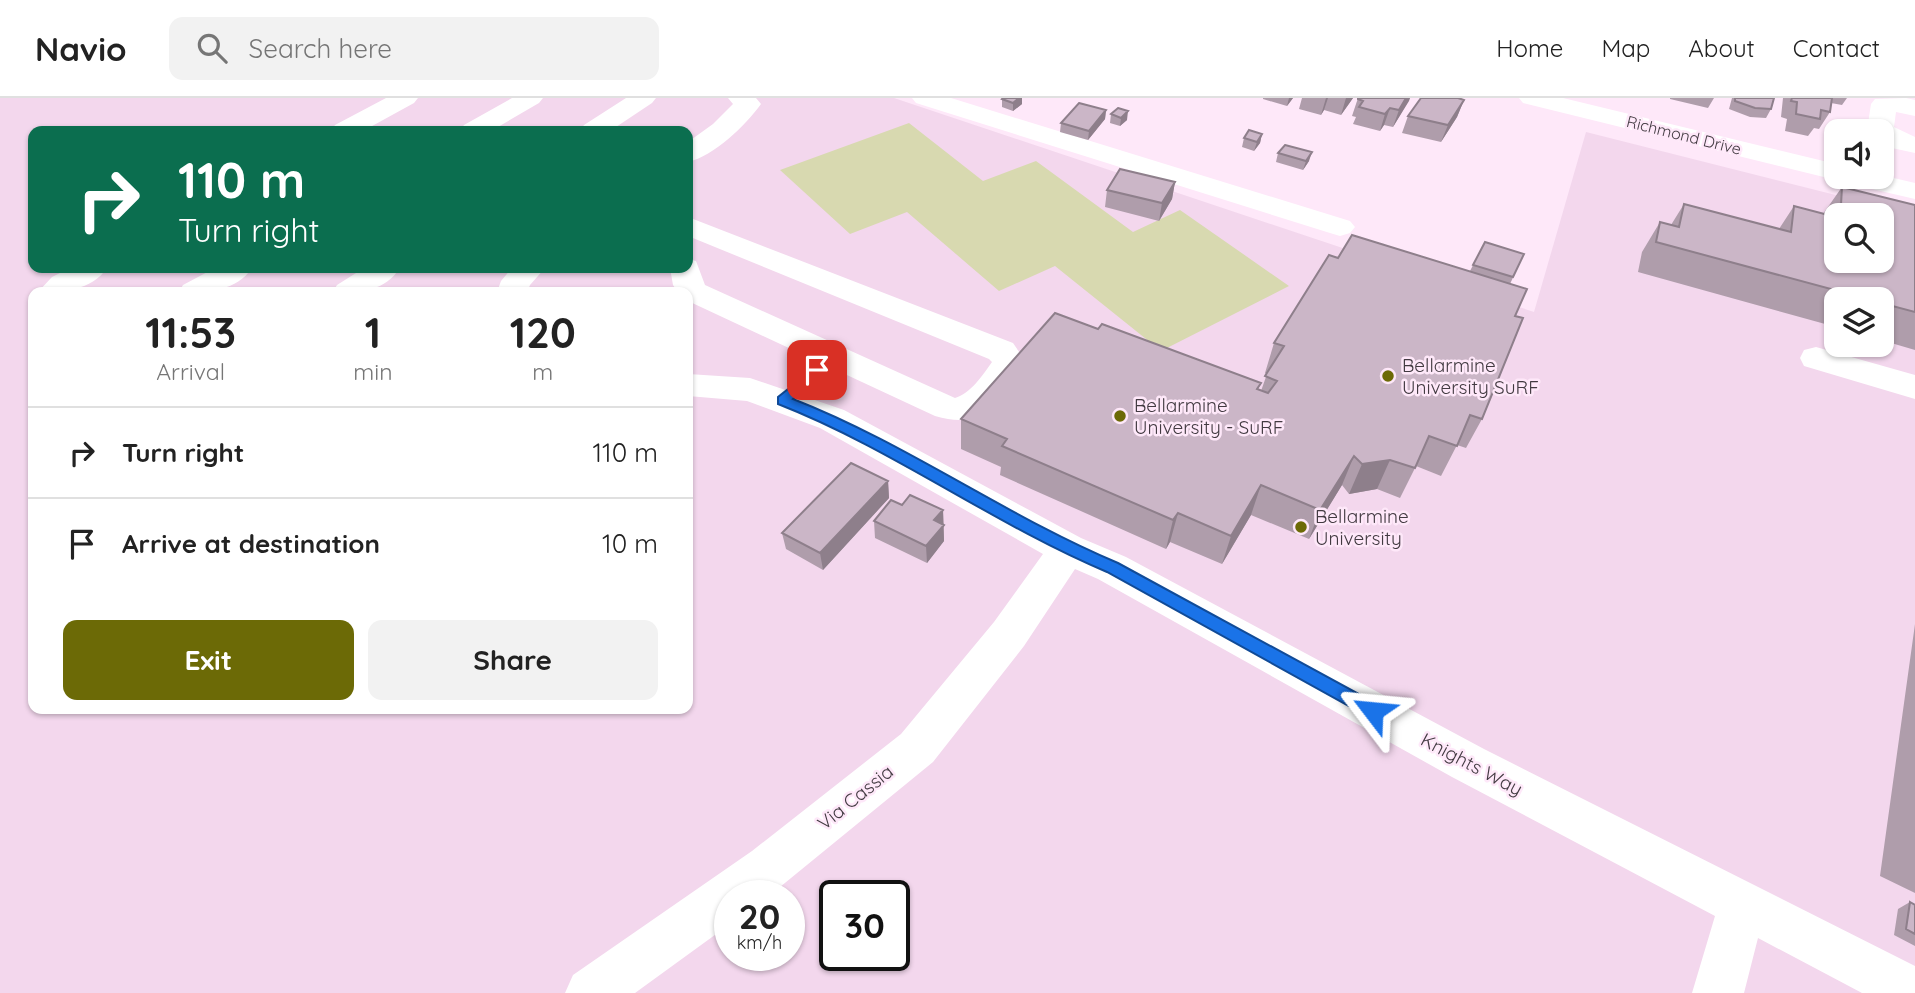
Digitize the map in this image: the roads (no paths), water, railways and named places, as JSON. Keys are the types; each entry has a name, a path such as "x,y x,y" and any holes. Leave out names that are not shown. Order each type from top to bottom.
{"street":[{"path":"353,126 405,98"},
{"path":"482,126 530,98"},
{"path":"601,126 643,98"},
{"path":"693,150 722,130 748,104 741,98"},
{"path":"925,98 1340,228"},
{"name":"Richmond Drive","path":"1532,98 1824,169"},
{"path":"1915,108 1884,104 1880,130 1901,142 1915,145"},
{"path":"1894,186 1915,191"},
{"path":"693,228 1001,351 1009,362 1003,375 976,402 964,410 947,408 693,291"},
{"path":"59,287 83,273"},
{"path":"203,287 228,273"},
{"path":"356,287 377,273"},
{"path":"514,287 525,273"},
{"path":"783,400 833,356"},
{"path":"1816,358 1915,387"},
{"name":"Knights Way","path":"693,385 750,390 831,419 1067,549 1112,568 1468,763 1915,993"},
{"name":"Via Cassia","path":"591,993 769,867 917,748 1009,634 1067,549"},
{"path":"1718,993 1743,903"}],"place":[{"name":"Bellarmine University SuRF","path":"1388,376"},
{"name":"Bellarmine University - SuRF","path":"1120,416"},
{"name":"Bellarmine University","path":"1301,527"}]}
